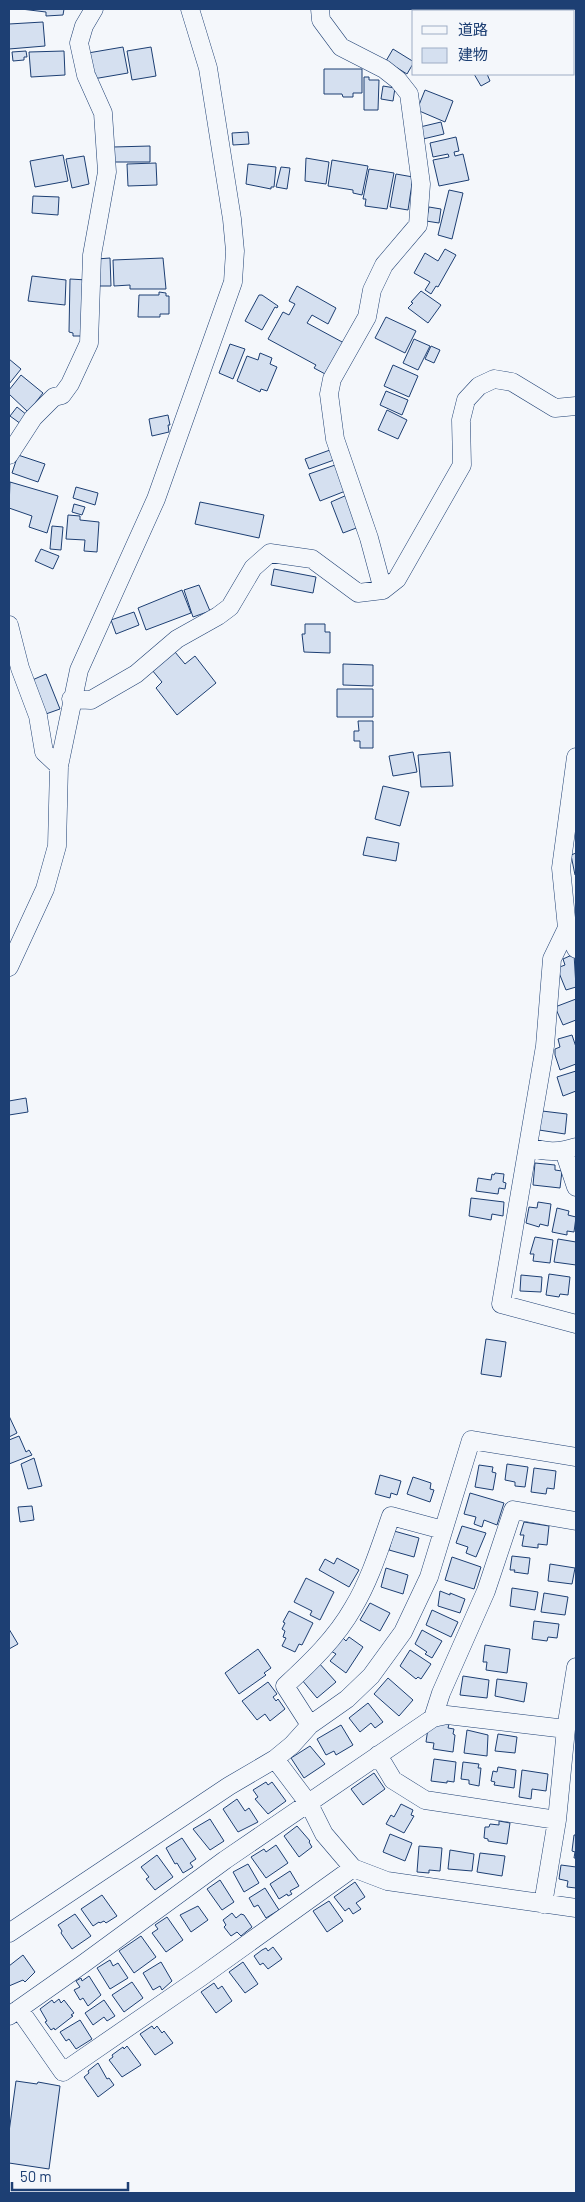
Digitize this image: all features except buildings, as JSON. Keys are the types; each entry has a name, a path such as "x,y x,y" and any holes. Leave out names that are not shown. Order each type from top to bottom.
{"street":[{"path":"9,455 33,418 54,397 62,395 70,384 89,343 92,255 106,172 103,113 86,75 79,43 84,26 94,9"},
{"path":"9,968 44,889 57,846 59,766 78,670 156,499 233,282 235,251 232,218 208,68 190,9"},
{"path":"320,9 321,20 341,47 384,69 398,80 409,94 421,184 418,224 384,265 372,290 366,317 332,379 329,394 335,439 358,504 383,590"},
{"path":"71,699 91,700 128,679 177,639 218,616 230,607 253,568 270,553 312,560 358,594 383,590 397,579 462,465 461,420 466,400 479,386 494,379 512,382 555,408 576,406"},
{"path":"9,625 20,668 38,716 44,752 59,766"},
{"path":"576,756 561,868 567,928 576,949"},
{"path":"567,928 552,959 546,1046 501,1304 576,1324"},
{"path":"528,1147 547,1153 570,1149 576,1188"},
{"path":"9,1933 229,1786 275,1759 310,1726 347,1699 371,1676 403,1632 429,1577 471,1440 576,1457"},
{"path":"433,1718 441,1694 486,1592 513,1510 576,1521"},
{"path":"310,1726 285,1686 317,1656 353,1609 374,1565 391,1516 443,1530"},
{"path":"543,1904 557,1820 566,1729 576,1666"},
{"path":"352,1868 201,1977 63,2072 14,2012 225,1860 433,1718 447,1715 566,1729"},
{"path":"378,1755 393,1780 425,1800 557,1820"},
{"path":"275,1759 309,1804 324,1834 352,1868 387,1881 576,1908"}]}
